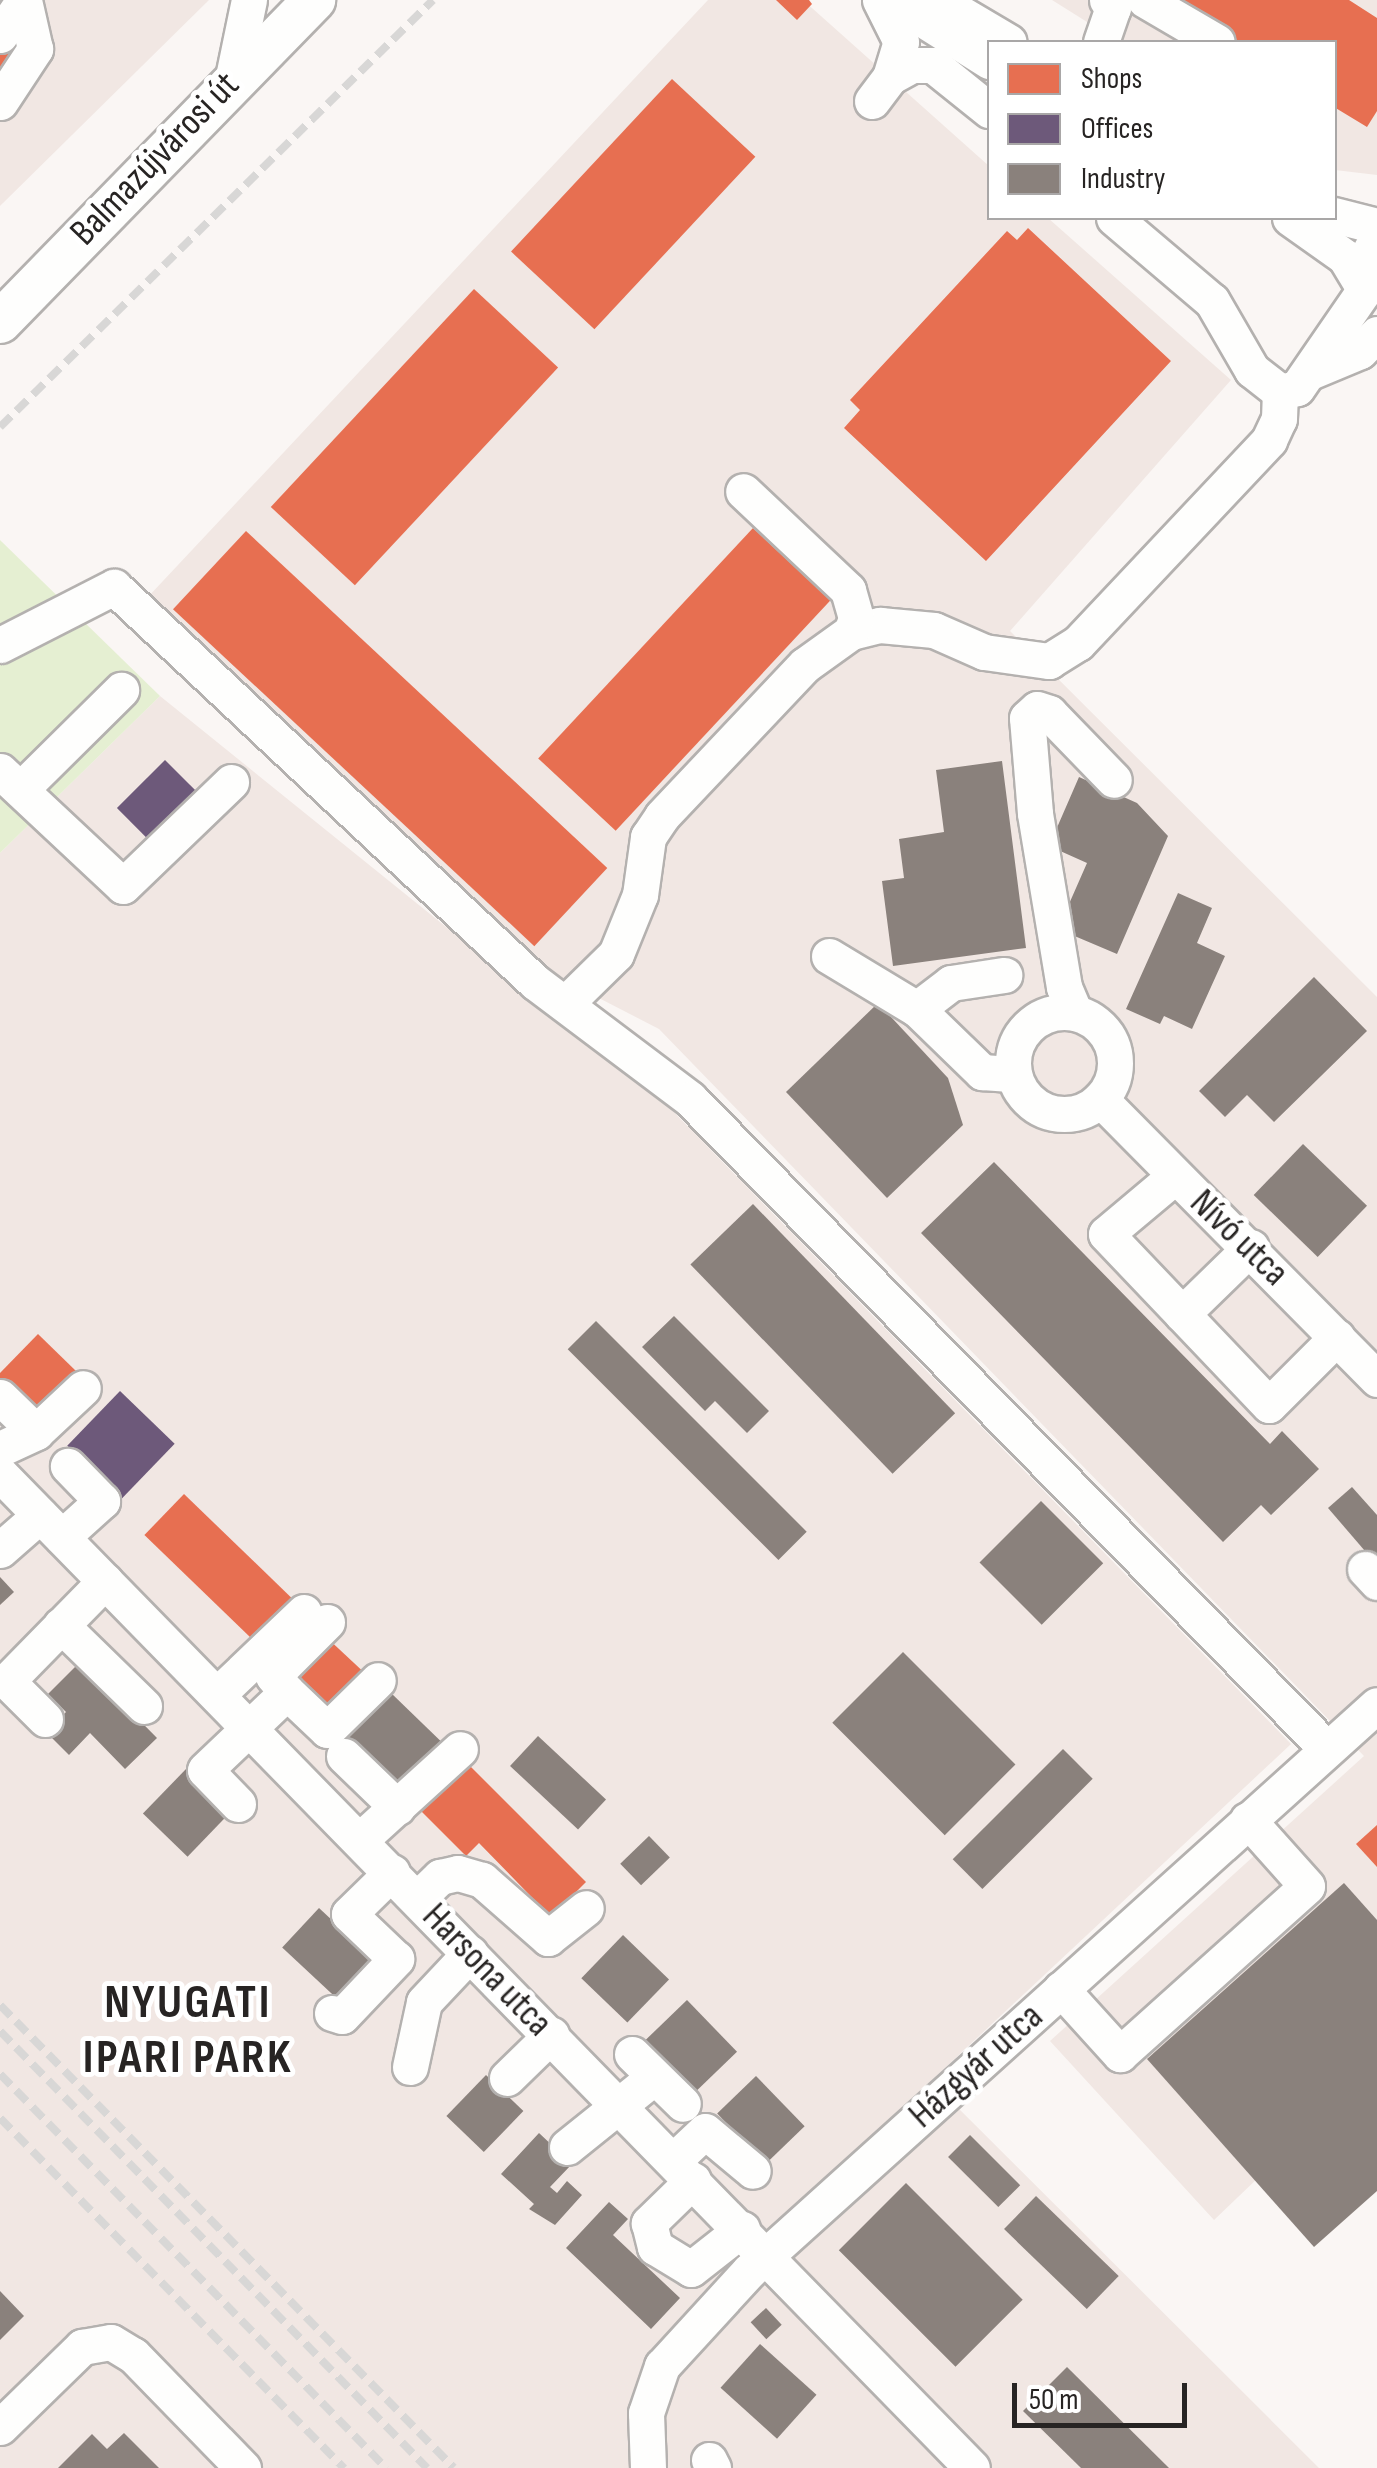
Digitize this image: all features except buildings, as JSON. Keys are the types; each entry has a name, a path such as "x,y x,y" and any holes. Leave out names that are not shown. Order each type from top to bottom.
{"main road":[{"name":"Balmazújvárosi út","path":"0,322 233,77 314,0"}],"street":[{"path":"0,35 24,0"},
{"path":"0,102 36,49 24,0"},
{"path":"233,77 249,0"},
{"path":"880,0 900,42 890,77 872,101 928,86 982,103"},
{"path":"892,0 987,59"},
{"path":"938,0 1006,40"},
{"path":"1101,40 1126,2 1212,40"},
{"path":"1337,216 1377,226"},
{"path":"1116,220 1212,300 1252,370 1293,383 1360,351 1377,334"},
{"path":"1293,220 1345,257 1367,296"},
{"path":"565,1004 616,954 640,895 648,837 662,816 805,665 851,632 880,625 934,630 984,652 1048,661 1078,643 1268,440 1293,383 1367,296 1367,250 1377,238"},
{"path":"742,490 848,590 856,618 851,632"},
{"path":"0,645 114,587 565,1004 690,1098 1327,1750"},
{"path":"121,690 11,780 124,886 231,782"},
{"path":"1075,1013 1058,1012 1028,1027 1013,1057 1014,1074 1043,1109 1073,1113 1100,1099 1114,1071 1110,1041 1075,1013 1064,987 1035,813 1027,718 1037,708 1049,713 1114,780"},
{"path":"829,956 917,1009 982,1072 1014,1074"},
{"path":"917,1009 951,983 1004,976"},
{"name":"Nívó utca","path":"1100,1099 1251,1247 1377,1379"},
{"path":"1176,1176 1106,1234 1268,1405 1338,1338"},
{"path":"1182,1314 1251,1247"},
{"path":"0,1449 36,1432 83,1388"},
{"path":"0,1397 36,1432"},
{"path":"0,1550 102,1501 68,1466"},
{"name":"Harsona utca","path":"0,1474 972,2468"},
{"path":"45,1719 7,1681 105,1581"},
{"path":"217,1695 319,1613 273,1676 286,1692 327,1730 378,1680"},
{"path":"62,1624 144,1706"},
{"path":"238,1804 205,1770 286,1692"},
{"name":"Házgyár utca","path":"648,2468 646,2413 662,2366 754,2242 1061,1989 1377,1705"},
{"path":"360,1840 460,1748"},
{"path":"309,1788 349,1751 396,1807"},
{"path":"1061,1989 1120,2054 1306,1886 1248,1820"},
{"path":"332,2013 342,2016 396,1958 350,1914 392,1872"},
{"path":"417,1899 440,1877 458,1873 501,1893 548,1938 586,1908"},
{"path":"410,2067 424,2002 470,1953"},
{"path":"507,2078 551,2035"},
{"path":"567,2147 622,2107 643,2065 683,2104"},
{"path":"753,2171 705,2130 649,2222 655,2247 691,2270 754,2242"},
{"path":"0,2427 82,2347 111,2342 134,2355 243,2468"}],"shaded area":[{"path":"0,0 209,0 0,206"},
{"path":"708,0 803,0 987,164 987,220 1050,220 1231,380 1010,631 1377,997 1377,2064 1214,2220 1050,2041 1364,1756 659,1029 529,962 147,598"},
{"path":"1052,0 1377,0 1377,175 1337,170 1337,40 1116,40"},
{"path":"160,696 669,1107 1291,1744 931,2081 1319,2468 0,2468 0,853"}],"green space":[{"path":"0,540 160,696 0,853"}],"railway":[{"path":"0,427 433,0"},
{"path":"0,2005 454,2468"},
{"path":"0,2031 427,2468"},
{"path":"0,2074 386,2468"},
{"path":"0,2118 344,2468"}],"district":[{"name":"NYUGATI IPARI PARK","path":"188,2030"}]}
